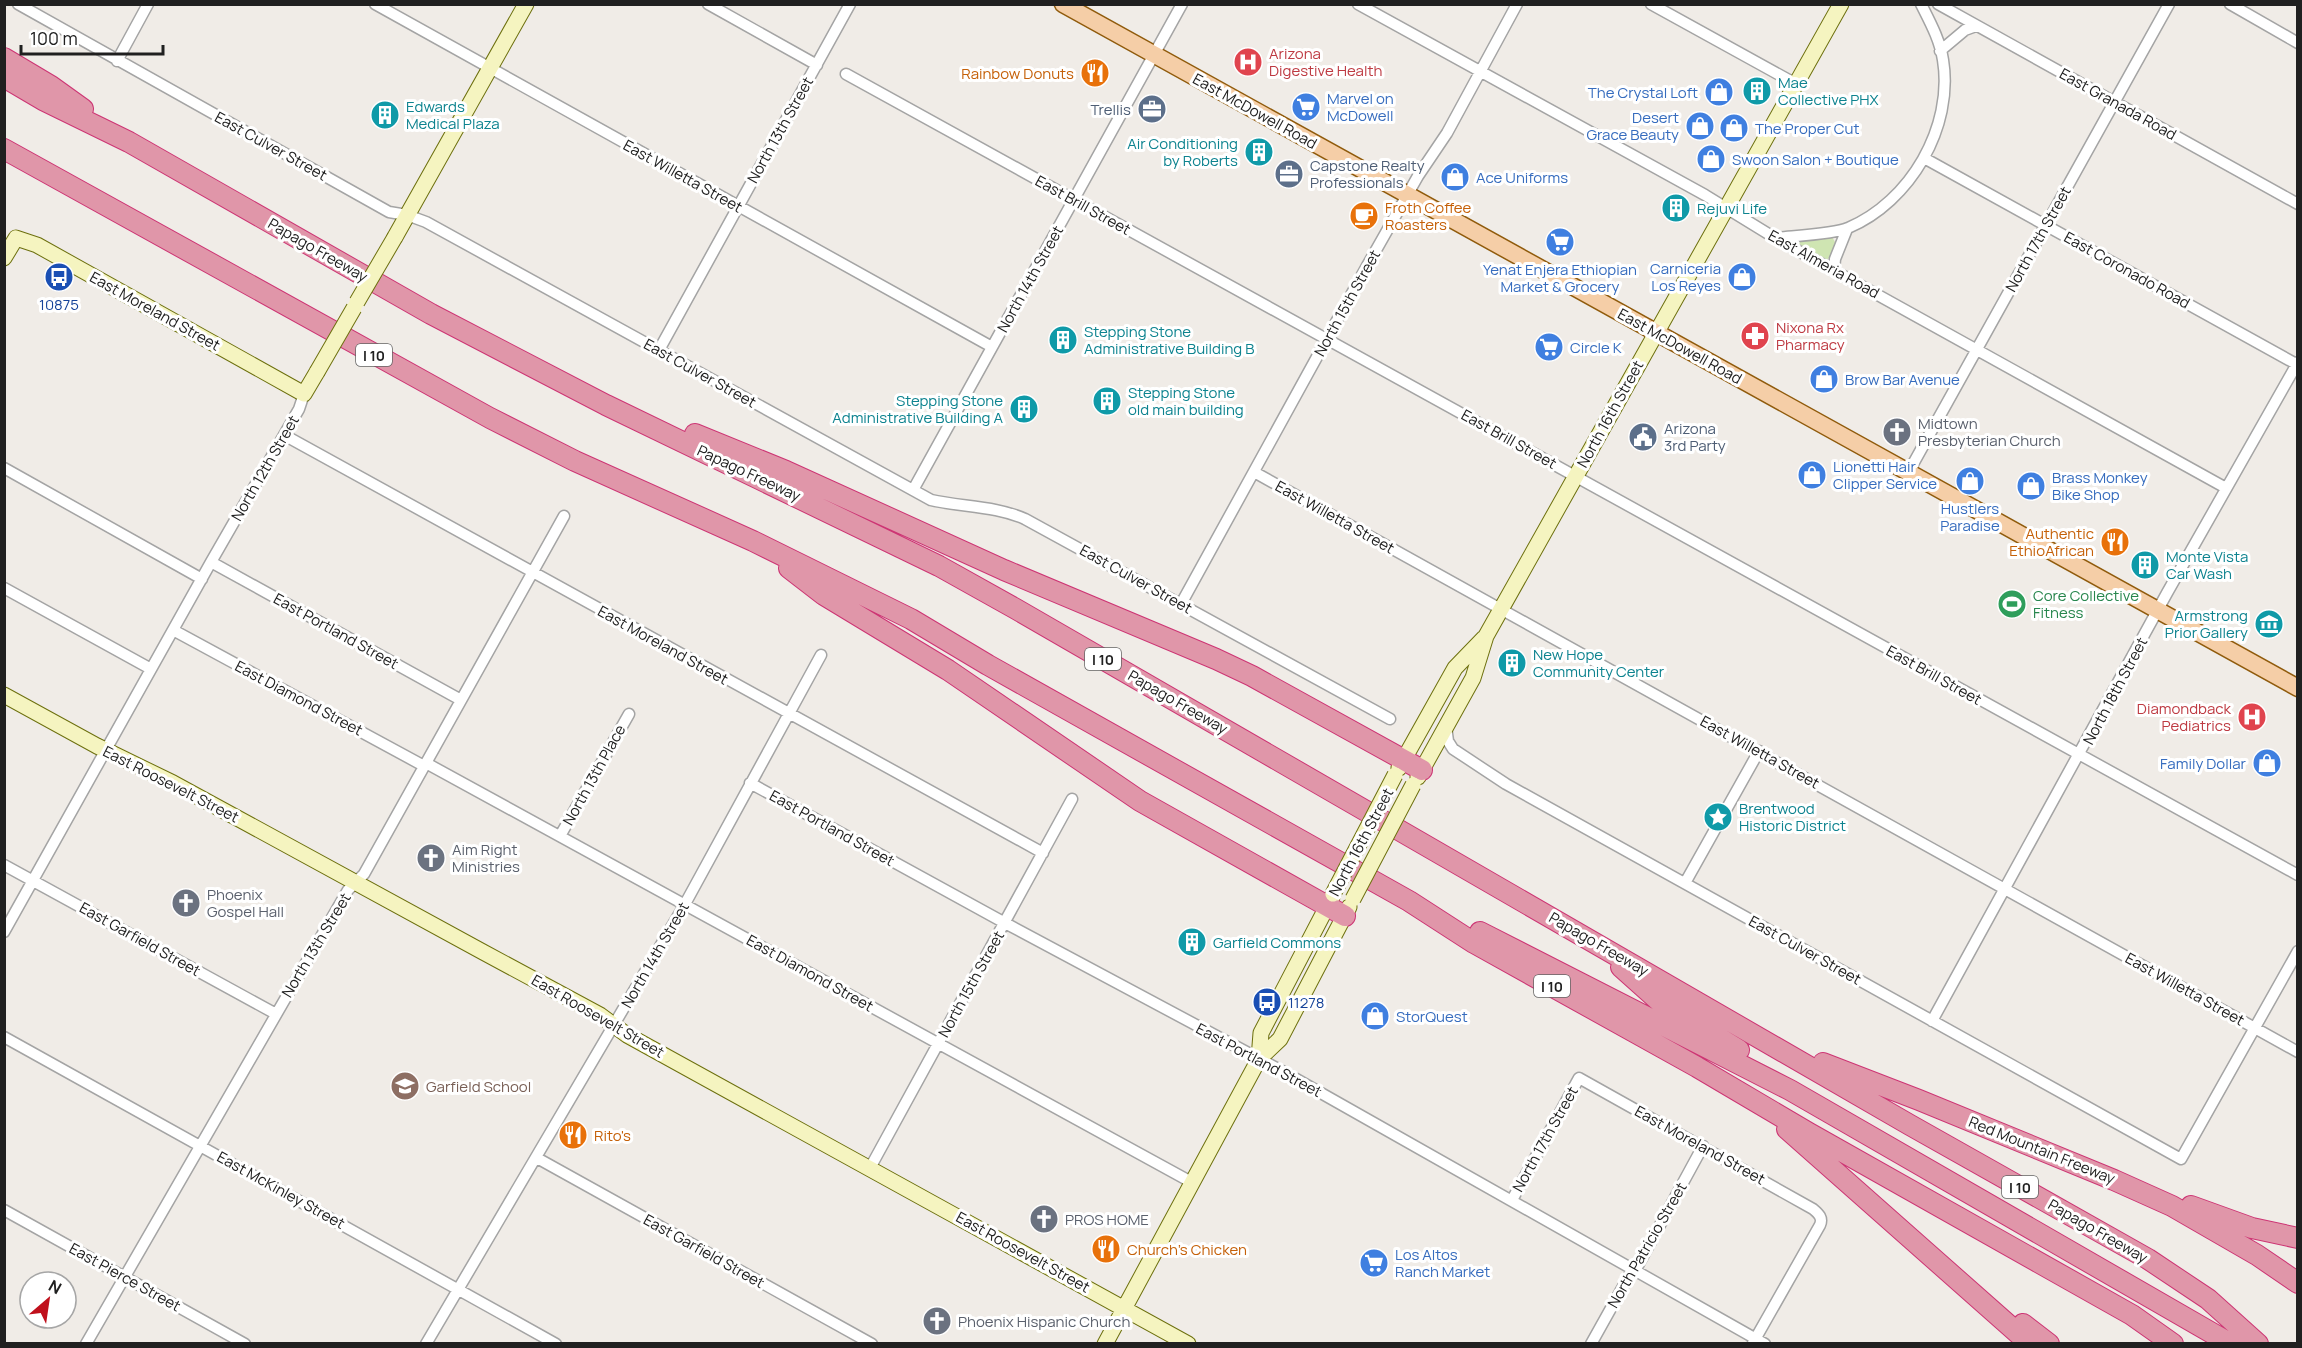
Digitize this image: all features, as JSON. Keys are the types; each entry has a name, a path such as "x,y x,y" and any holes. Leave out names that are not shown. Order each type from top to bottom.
{"highway":[{"path":"4,58 51,86 129,142"},
{"name":"Papago Freeway","path":"4,77 43,100 129,142 431,314 606,405 939,566 1773,1044 1910,1125 2148,1259 2208,1299 2258,1344"},
{"name":"I 10","path":"4,149 490,418 575,461 753,541 911,619 988,665 1408,901 1474,943 2132,1315 2173,1344"},
{"path":"606,405 695,434 756,459 1004,570 1207,655 1252,676 1417,778"},
{"path":"753,541 824,595 948,670 1125,792 1330,901 1349,907"},
{"path":"1408,901 1474,928 1790,1090 2252,1344"},
{"path":"1586,937 1659,1001 1909,1155 2231,1344"},
{"name":"Red Mountain Freeway","path":"1773,1044 1919,1100 2114,1180 2205,1224 2298,1283"},
{"path":"1764,1105 1798,1142 1822,1159 2030,1344"},
{"path":"2114,1180 2252,1228 2298,1238"},
{"path":"1946,1268 2049,1344"}],"main road":[{"name":"East McDowell Road","path":"1063,4 2298,688"}],"street":[{"name":"East Culver Street","path":"18,4 387,211 426,222 913,490 939,502 1013,514 1390,719"},
{"path":"117,61 148,4"},
{"name":"East Willetta Street","path":"375,4 992,347"},
{"name":"North 12th Street","path":"4,932 299,409 316,372 526,4"},
{"path":"708,4 816,65"},
{"name":"North 13th Street","path":"659,350 850,4"},
{"name":"North 14th Street","path":"913,490 1182,4"},
{"name":"East Almeria Road","path":"1358,4 2226,488"},
{"name":"North 15th Street","path":"1181,604 1407,195 1447,133 1516,4"},
{"path":"1651,4 1796,84"},
{"name":"North 16th Street","path":"1106,1344 1259,1059 1280,1039 1417,778 1473,678 1486,636 1840,4"},
{"path":"1775,238 1846,229 1877,211 1893,197 1924,158 1936,129 1944,97 1945,78 1940,51 1921,4"},
{"name":"East Granada Road","path":"1938,4 2298,204"},
{"name":"North 17th Street","path":"1908,473 2169,4"},
{"path":"2230,4 2298,43"},
{"path":"1940,51 1965,30 1976,26"},
{"name":"East Brill Street","path":"846,74 2298,875"},
{"name":"East Coronado Road","path":"1924,158 2297,364"},
{"path":"1834,270 1835,259 1846,229"},
{"path":"4,258 10,235"},
{"name":"East Moreland Street","path":"10,235 37,245 304,394"},
{"name":"North 18th Street","path":"1932,1021 2226,488 2297,364"},
{"name":"East Moreland Street","path":"284,435 1042,854"},
{"path":"4,468 202,579"},
{"name":"East Willetta Street","path":"1254,472 2298,1052"},
{"name":"North 13th Street","path":"86,1344 348,890 364,874 564,516"},
{"name":"East Portland Street","path":"211,562 461,700"},
{"path":"4,588 151,669"},
{"name":"East Diamond Street","path":"173,630 560,836 1193,1183"},
{"name":"North 16th Street","path":"1259,1059 1261,1033 1400,768 1455,668 1486,636"},
{"name":"North 14th Street","path":"426,1344 685,904 821,656"},
{"name":"East Roosevelt Street","path":"4,695 173,783 356,883 1188,1344"},
{"name":"North 13th Place","path":"560,836 629,714"},
{"name":"East Culver Street","path":"1446,726 1448,741 1458,753 1506,784 2181,1159 2255,1028"},
{"path":"1685,883 1759,751"},
{"name":"East Portland Street","path":"750,783 1259,1059 1512,1200 1758,1342"},
{"name":"North 15th Street","path":"870,1168 1072,799"},
{"name":"East Garfield Street","path":"4,865 276,1014"},
{"path":"2255,1028 2298,951"},
{"name":"East McKinley Street","path":"4,1037 556,1344"},
{"name":"North 17th Street","path":"1512,1200 1579,1078"},
{"name":"East Moreland Street","path":"1579,1078 1820,1214 1822,1221 1758,1342"},
{"name":"North Patricio Street","path":"1591,1344 1629,1276 1635,1271 1703,1146"},
{"name":"East Garfield Street","path":"537,1158 872,1344"},
{"name":"East Pierce Street","path":"4,1210 245,1344"}],"green space":[{"path":"1831,235 1835,242 1832,254 1827,260 1799,244 1800,240"}],"place":[{"name":"Arizona Digestive Health","path":"1248,62"},
{"name":"Rainbow Donuts","path":"1095,73"},
{"name":"Mae Collective PHX","path":"1757,91"},
{"name":"The Crystal Loft","path":"1719,92"},
{"name":"Marvel on McDowell","path":"1306,107"},
{"name":"Trellis","path":"1152,109"},
{"name":"Edwards Medical Plaza","path":"385,115"},
{"name":"Desert Grace Beauty","path":"1700,126"},
{"name":"The Proper Cut","path":"1734,128"},
{"name":"Air Conditioning by Roberts","path":"1259,152"},
{"name":"Swoon Salon + Boutique","path":"1711,159"},
{"name":"Capstone Realty Professionals","path":"1289,174"},
{"name":"Ace Uniforms","path":"1455,177"},
{"name":"Rejuvi Life","path":"1676,208"},
{"name":"Froth Coffee Roasters","path":"1364,216"},
{"name":"Yenat Enjera Ethiopian Market & Grocery","path":"1560,242"},
{"name":"10875","path":"59,277"},
{"name":"Carniceria Los Reyes","path":"1742,277"},
{"name":"Nixona Rx Pharmacy","path":"1755,336"},
{"name":"Stepping Stone Administrative Building B","path":"1063,340"},
{"name":"Circle K","path":"1549,347"},
{"name":"Brow Bar Avenue","path":"1824,379"},
{"name":"Stepping Stone old main building","path":"1107,401"},
{"name":"Stepping Stone Administrative Building A","path":"1024,409"},
{"name":"Midtown Presbyterian Church","path":"1897,432"},
{"name":"Arizona 3rd Party","path":"1643,437"},
{"name":"Lionetti Hair Clipper Service","path":"1812,475"},
{"name":"Hustlers Paradise","path":"1970,481"},
{"name":"Brass Monkey Bike Shop","path":"2031,486"},
{"name":"Authentic EthioAfrican","path":"2115,542"},
{"name":"Monte Vista Car Wash","path":"2145,565"},
{"name":"Core Collective Fitness","path":"2012,604"},
{"name":"Armstrong Prior Gallery","path":"2269,624"},
{"name":"New Hope Community Center","path":"1512,663"},
{"name":"Diamondback Pediatrics","path":"2252,717"},
{"name":"Family Dollar","path":"2267,763"},
{"name":"Brentwood Historic District","path":"1718,817"},
{"name":"Aim Right Ministries","path":"431,858"},
{"name":"Phoenix Gospel Hall","path":"186,903"},
{"name":"Garfield Commons","path":"1192,942"},
{"name":"11278","path":"1267,1002"},
{"name":"StorQuest","path":"1375,1016"},
{"name":"Garfield School","path":"405,1086"},
{"name":"Rito's","path":"573,1135"},
{"name":"PROS HOME","path":"1044,1219"},
{"name":"Church's Chicken","path":"1106,1249"},
{"name":"Los Altos Ranch Market","path":"1374,1263"},
{"name":"Phoenix Hispanic Church","path":"937,1321"}]}
